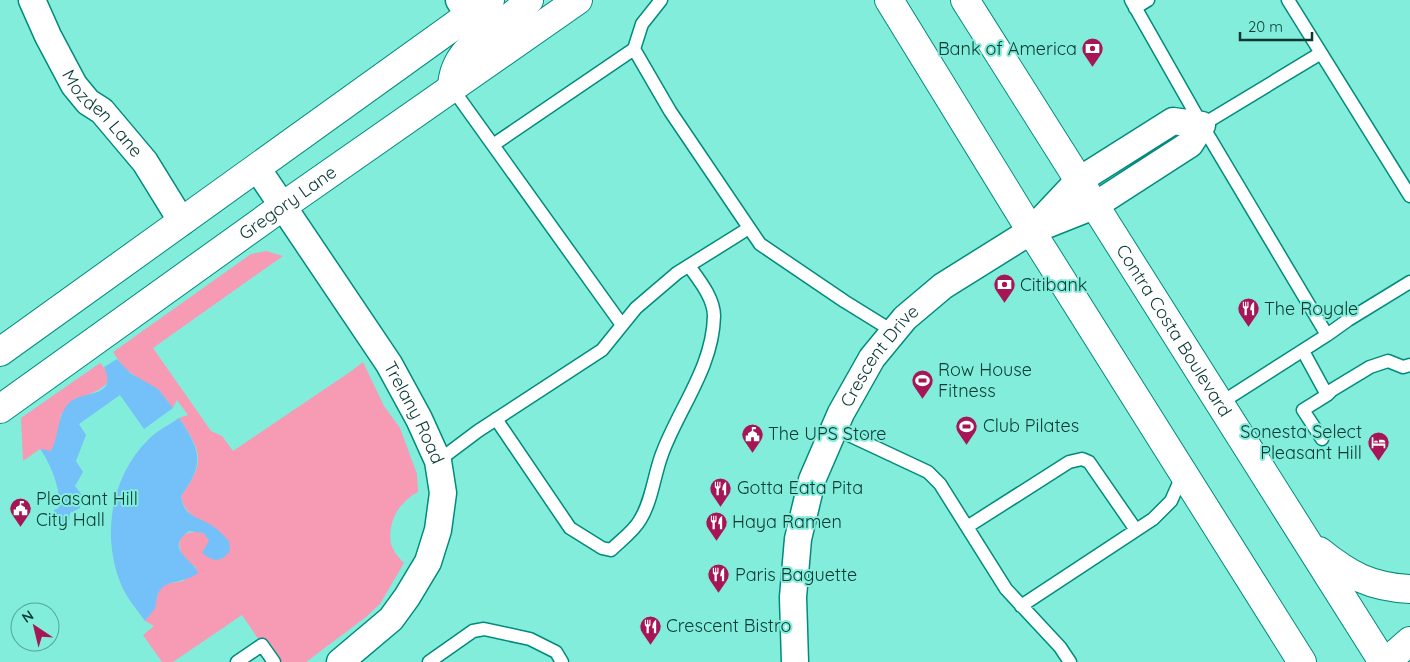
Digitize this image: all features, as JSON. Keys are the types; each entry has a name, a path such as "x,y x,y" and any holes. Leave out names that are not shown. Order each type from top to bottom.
{"main road":[{"path":"452,88 452,74 460,59 475,42 529,0"},
{"name":"Gregory Lane","path":"0,409 283,206 578,0"},
{"path":"889,0 1031,231 1302,662"},
{"name":"Contra Costa Boulevard","path":"965,0 1303,538 1385,662"},
{"path":"0,352 257,168 472,5"},
{"path":"1303,538 1344,570 1369,582 1391,588 1410,588"},
{"path":"1385,662 1410,641"}],"street":[{"name":"Mozden Lane","path":"32,0 48,36 74,85 88,102 102,111 145,162 182,222"},
{"path":"1031,231 1078,180 1173,121 1202,125"},
{"name":"Crescent Drive","path":"795,662 792,597 798,539 812,480 841,413 872,358 905,318 943,286 1031,231 1094,206 1190,144 1202,125"},
{"name":"Trelany Road","path":"257,168 389,364 419,419 438,461 443,493 438,530 428,562 391,619 340,662"}],"lane":[{"path":"493,145 634,49 642,24 660,0"},
{"path":"1148,0 1133,4 1202,125 1327,334"},
{"path":"1288,0 1410,196"},
{"path":"634,49 675,118 760,244 844,301 894,332"},
{"path":"1202,125 1321,53"},
{"path":"452,88 622,325"},
{"path":"438,461 496,419 602,350 636,308 677,273 749,228"},
{"path":"496,419 570,528 602,548 611,550 640,520 650,495 661,455 696,383 712,342 714,314 706,288 689,266"},
{"path":"1219,404 1410,282"},
{"path":"1303,351 1327,394"},
{"path":"1322,439 1304,410 1370,366 1388,361 1403,367 1410,365"},
{"path":"834,428 928,472 940,484 1006,589 1060,647 1070,662"},
{"path":"967,527 1070,462 1082,459 1089,462 1136,530"},
{"path":"1021,606 1153,519 1171,501 1184,472"},
{"path":"428,662 473,631 484,629 530,639 556,652 562,662"},
{"path":"237,662 262,645 274,662"}],"shaded area":[{"path":"266,251 283,256 153,348 211,431 222,436 233,451 363,362 384,406 400,428 417,474 418,492 400,507 391,528 392,547 404,563 380,604 366,617 306,662 274,662 242,615 173,662 162,662 143,635 154,626 145,621 155,607 160,589 166,584 183,581 196,567 183,557 179,544 180,539 186,534 199,532 204,533 209,541 219,531 196,518 183,504 181,496 194,474 198,457 193,440 179,418 188,415 177,400 173,408 158,389 124,368 113,352 251,254"},
{"path":"100,363 108,375 106,384 79,400 61,415 56,443 51,452 40,449 23,461 21,418"}],"water":[{"path":"117,359 130,373 158,389 173,408 144,429 120,395 79,424 86,435 76,461 83,472 75,486 82,495 80,508 70,513 69,520 65,524 52,519 54,510 59,508 59,494 51,469 40,449 51,451 64,409 74,399 103,389 107,385 104,367"},
{"path":"179,418 192,439 197,457 194,475 181,496 182,503 191,515 223,534 229,541 230,551 223,558 217,560 210,558 202,553 209,541 204,533 189,531 182,537 179,549 198,573 164,586 158,593 155,608 145,621 124,590 114,561 111,543 111,524 114,505 126,470 136,454 155,434"}],"place":[{"name":"Bank of America","path":"1093,68"},
{"name":"Citibank","path":"1004,304"},
{"name":"The Royale","path":"1248,328"},
{"name":"Row House Fitness","path":"922,399"},
{"name":"Club Pilates","path":"967,445"},
{"name":"The UPS Store","path":"752,453"},
{"name":"Sonesta Select Pleasant Hill","path":"1378,461"},
{"name":"Gotta Eata Pita","path":"721,507"},
{"name":"Pleasant Hill City Hall","path":"20,528"},
{"name":"Haya Ramen","path":"716,541"},
{"name":"Paris Baguette","path":"719,594"},
{"name":"Crescent Bistro","path":"650,645"}]}
